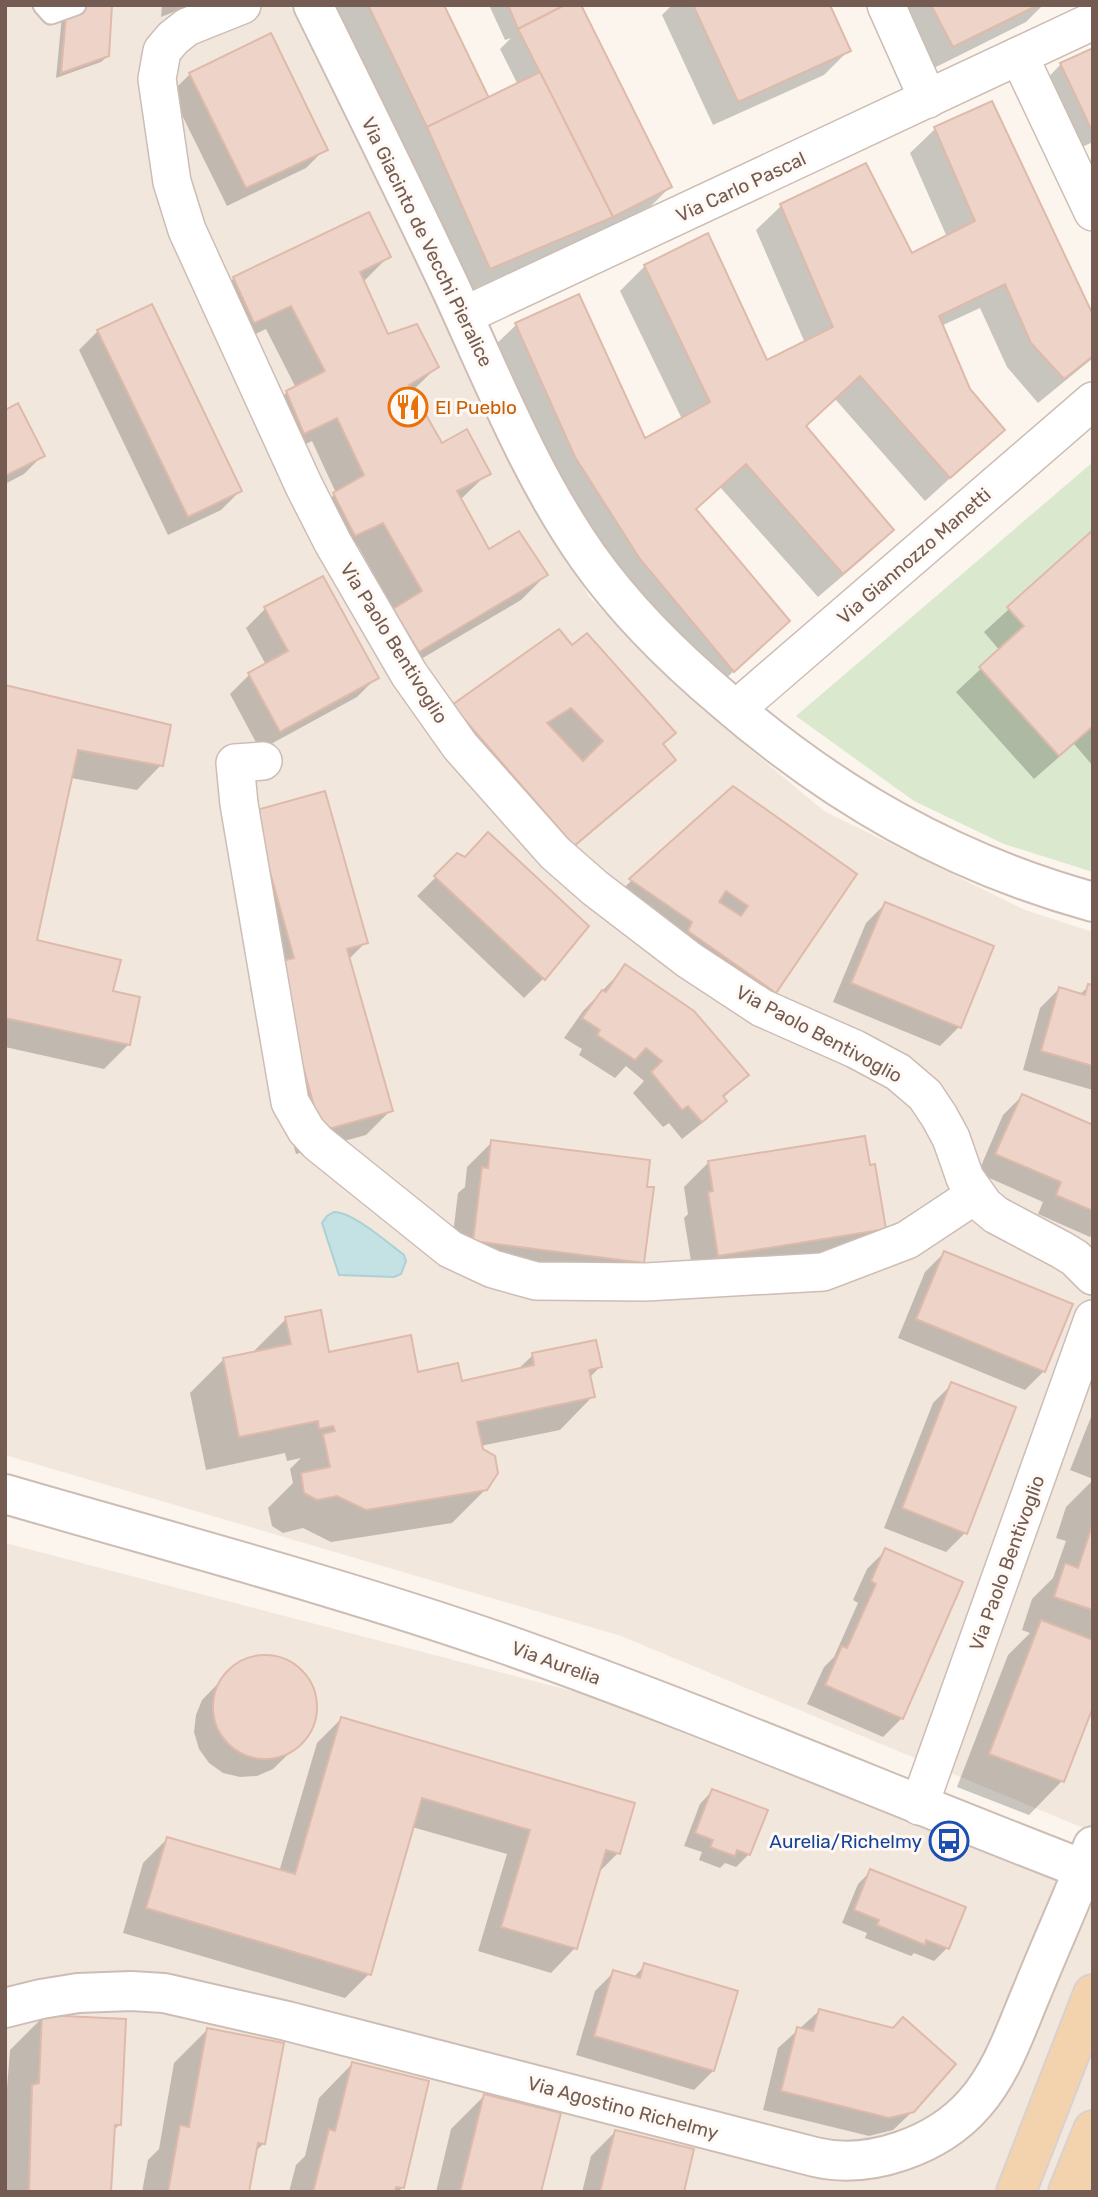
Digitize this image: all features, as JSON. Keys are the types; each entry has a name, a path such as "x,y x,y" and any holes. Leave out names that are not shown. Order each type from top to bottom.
{"main road":[{"path":"1016,2192 1093,1993"},
{"path":"1068,2192 1093,2130"}],"street":[{"name":"Via Paolo Bentivoglio","path":"242,5 187,27 162,51 157,79 172,182 187,230 304,486 333,543 408,674 460,746 555,853 595,888 689,960 762,1008 855,1049 898,1072 925,1095 951,1138 965,1178 975,1195 996,1215 1074,1258 1093,1276"},
{"name":"Via Giacinto de Vecchi Pieralice","path":"313,5 536,467 587,555 648,630 735,710 800,761 919,835 999,871 1093,902"},
{"path":"886,5 928,99"},
{"name":"Via Carlo Pascal","path":"463,316 1093,21"},
{"path":"1019,56 1093,212"},
{"name":"Via Giannozzo Manetti","path":"735,710 1093,401"},
{"path":"263,761 235,762 239,804 290,1102 306,1130 324,1149 450,1249 493,1269 536,1281 646,1282 823,1272 907,1240 975,1195"},
{"name":"Via Paolo Bentivoglio","path":"919,1806 1093,1319"},
{"name":"Via Aurelia","path":"5,1494 401,1608 647,1697 919,1806 1090,1863"},
{"name":"Via Agostino Richelmy","path":"5,2008 78,1993 164,1993 299,2024 826,2160 859,2161 908,2148 936,2134 960,2119 990,2084 1090,1863"}],"lane":[{"path":"43,5 51,14 76,5"}],"shaded area":[{"path":"5,5 289,5 589,597 703,710 824,811 1025,910 1093,932 1093,1832 621,1636 5,1455"},
{"path":"5,1543 580,1693 1043,1874 1093,1890 1093,2192 5,2192"}],"green space":[{"path":"1093,462 1093,530 1007,606 1024,626 979,667 1059,756 1093,726 1093,872 1004,844 914,801 796,716"}],"water":[{"path":"334,1212 360,1222 404,1255 406,1261 401,1274 394,1277 339,1275 322,1223"}],"building":[{"path":"67,5 112,5 109,56 61,73"},
{"path":"368,5 444,5 489,98 427,127"},
{"path":"508,5 565,5 518,29"},
{"path":"565,5 581,5 672,187 613,217 518,29"},
{"path":"693,5 830,5 851,51 738,102"},
{"path":"931,5 1038,5 953,47"},
{"path":"271,33 328,150 246,188 189,73"},
{"path":"1093,48 1093,130 1092,131 1060,63"},
{"path":"540,72 613,217 490,269 427,127"},
{"path":"992,101 1093,315 1093,356 1064,379 1031,343 1005,284 939,316 970,389 1005,430 950,478 860,376 806,426 894,530 843,574 746,464 696,509 790,621 734,672 640,559 575,457 515,323 579,294 645,438 710,402 644,265 708,233 767,360 833,327 780,204 866,163 912,253 975,221 934,127"},
{"path":"369,212 391,257 360,272 388,334 417,324 439,367 409,385 442,443 467,429 491,474 457,491 489,549 519,531 548,575 419,652 393,609 422,591 383,523 355,536 333,493 364,475 337,418 304,434 286,391 325,371 291,306 254,323 233,277"},
{"path":"152,304 242,491 188,517 97,330"},
{"path":"18,403 45,456 5,476 5,410"},
{"path":"1093,530 1093,726 1059,756 979,667 1024,626 1007,607"},
{"path":"323,576 379,678 280,732 248,673 288,651 264,607"},
{"path":"559,629 572,645 587,633 676,733 663,744 676,760 574,846 452,705","holes":["571,708 603,741 583,761 547,723"]},
{"path":"5,685 171,725 163,766 78,750 37,940 121,960 113,991 140,997 130,1045 5,1018"},
{"path":"733,786 857,874 776,993 688,931 692,922 629,879","holes":["726,891 748,906 741,916 719,902"]},
{"path":"325,791 368,943 347,949 393,1111 321,1131 274,963 294,958 253,811"},
{"path":"488,832 589,926 545,980 434,876 457,853 465,857"},
{"path":"885,902 994,946 961,1028 851,983"},
{"path":"625,964 694,1011 749,1075 723,1096 727,1101 702,1122 688,1106 682,1110 651,1072 662,1061 646,1048 635,1060 597,1035 600,1030 582,1018 602,990 606,992"},
{"path":"1088,984 1093,985 1093,1066 1041,1051 1059,987 1085,995"},
{"path":"1022,1094 1093,1125 1093,1211 1056,1195 1061,1182 995,1154"},
{"path":"865,1136 870,1165 875,1164 886,1229 718,1256 708,1192 713,1191 708,1161"},
{"path":"491,1140 650,1160 647,1187 654,1187 644,1263 473,1241 482,1167 488,1168"},
{"path":"944,1251 1073,1304 1045,1372 916,1319"},
{"path":"321,1310 329,1352 411,1335 418,1372 458,1363 462,1381 534,1365 532,1353 596,1340 602,1367 589,1370 595,1397 477,1422 483,1449 495,1456 498,1473 487,1490 366,1510 337,1496 317,1500 304,1493 301,1473 330,1467 323,1434 335,1431 333,1426 319,1429 318,1421 239,1437 223,1358 291,1344 285,1317"},
{"path":"951,1382 1016,1407 967,1534 902,1508"},
{"path":"1093,1523 1093,1610 1054,1597 1065,1563 1078,1568"},
{"path":"885,1548 963,1582 903,1719 825,1685 842,1646 847,1648 876,1584 871,1581"},
{"path":"1041,1620 1093,1640 1093,1707 1064,1782 989,1754"},
{"path":"265,1655 285,1659 302,1670 313,1687 317,1707 313,1727 302,1744 285,1755 265,1759 245,1755 228,1744 217,1727 213,1707 217,1687 228,1670 245,1659"},
{"path":"341,1717 635,1803 620,1854 606,1850 577,1949 501,1927 530,1830 422,1798 371,1975 146,1908 167,1837 295,1874"},
{"path":"712,1789 768,1810 750,1855 737,1850 735,1856 710,1847 713,1840 695,1833"},
{"path":"870,1869 966,1907 949,1949 926,1940 925,1945 877,1925 879,1920 854,1910"},
{"path":"644,1963 738,1991 714,2071 594,2036 613,1970 640,1978"},
{"path":"819,2009 893,2028 903,2017 956,2064 914,2112 889,2118 781,2091 797,2027 813,2031"},
{"path":"42,2015 126,2019 121,2125 115,2125 111,2192 29,2192 32,2085 39,2083"},
{"path":"207,2028 284,2043 265,2144 258,2143 249,2192 168,2192 180,2125 189,2127"},
{"path":"352,2062 429,2081 404,2188 396,2187 395,2192 313,2192 329,2129 335,2131"},
{"path":"484,2094 561,2113 541,2192 460,2192"},
{"path":"615,2130 694,2149 684,2192 600,2192"}],"place":[{"name":"El Pueblo","path":"408,407"},
{"name":"Aurelia/Richelmy","path":"949,1841"}]}
